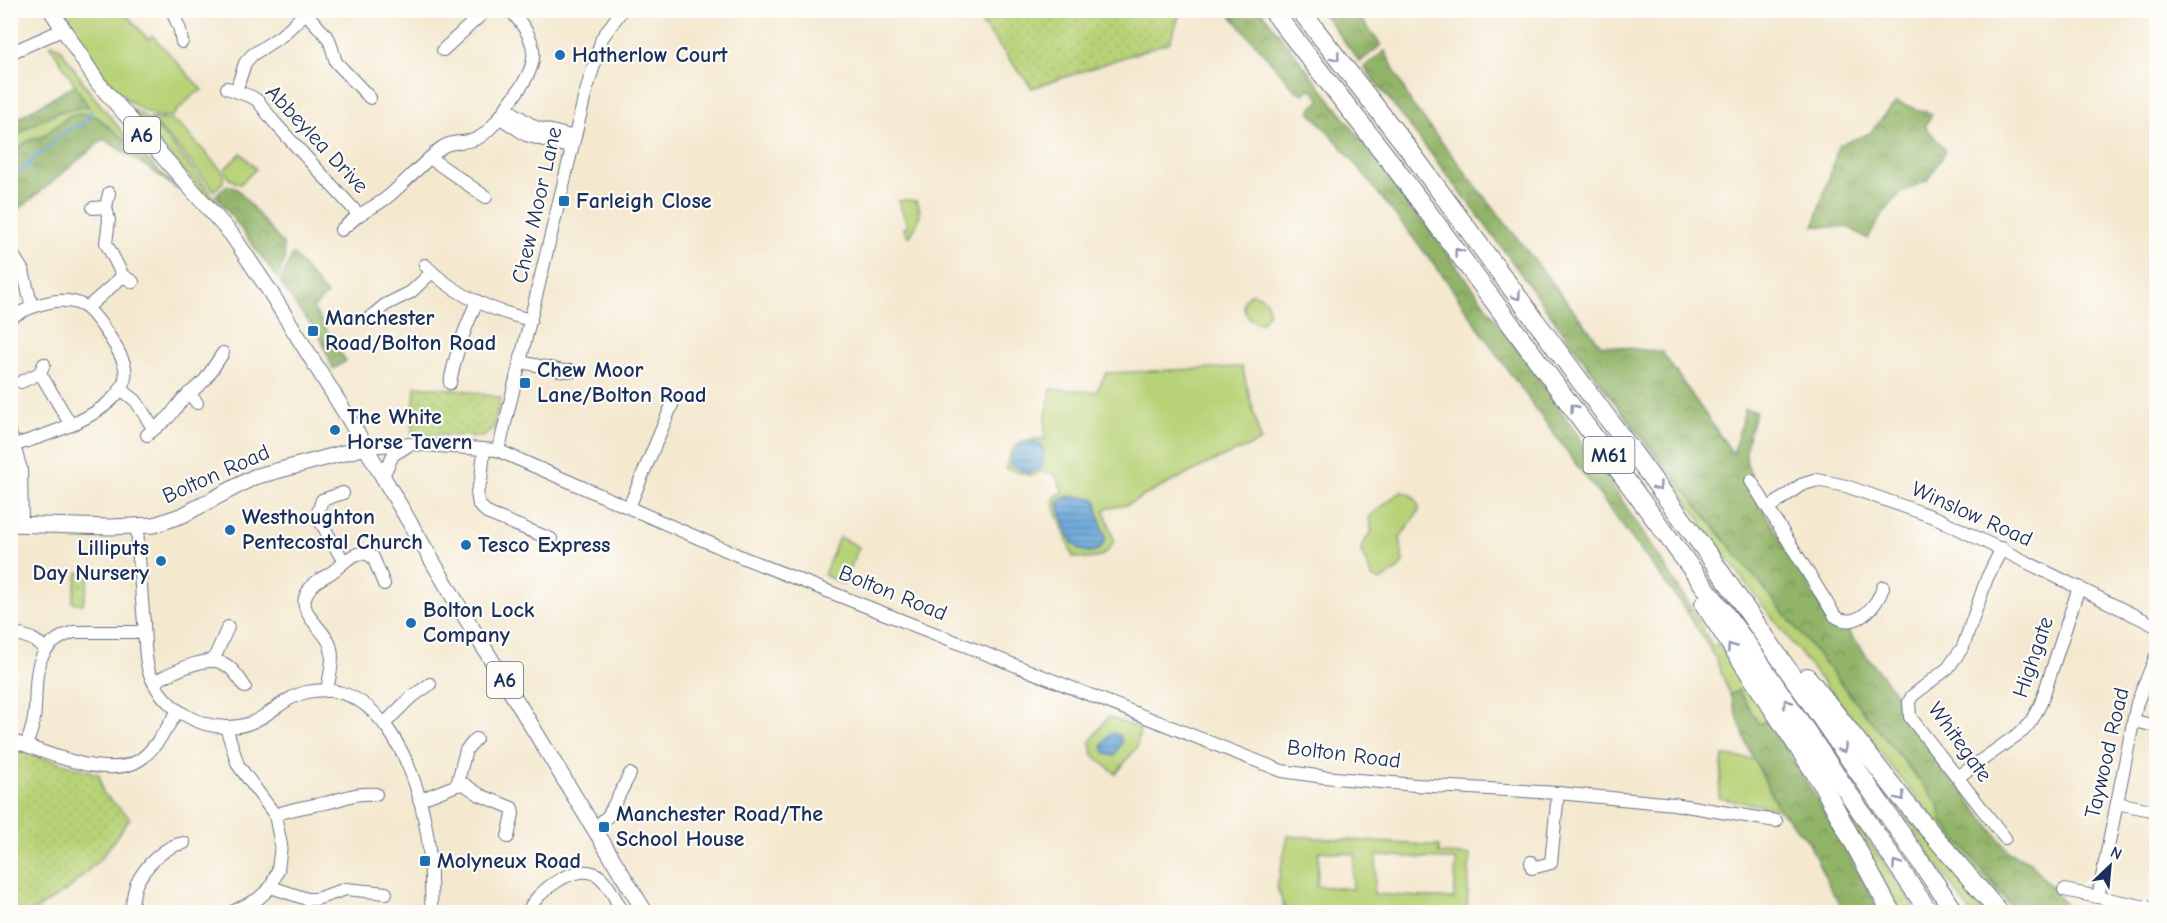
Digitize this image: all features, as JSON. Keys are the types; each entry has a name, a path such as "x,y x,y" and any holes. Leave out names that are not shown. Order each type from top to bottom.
{"highway":[{"name":"M61","path":"1272,10 1393,165 1745,641 1929,912"},
{"name":"M61","path":"1300,10 1407,147 1708,554 1905,802 1999,912"},
{"name":"M61","path":"1612,459 1734,651 1821,782 1891,912"},
{"name":"M61","path":"1708,554 1954,912"}],"main road":[{"name":"A6","path":"51,10 98,83 232,235 293,327 461,610 645,912"},
{"name":"Bolton Road","path":"16,525 137,527 154,525 174,519 254,477 366,447"}],"street":[{"path":"172,10 182,42"},
{"path":"443,50 486,10"},
{"name":"Abbeylea Drive","path":"308,12 281,36 252,55 245,63 231,90 258,101 359,215 388,197 447,144 471,141 480,137 528,79 533,57 528,33 510,10"},
{"name":"Chew Moor Lane","path":"497,450 521,362 573,142 602,38 622,10"},
{"path":"308,12 329,39 336,62 370,98"},
{"path":"10,53 62,30"},
{"path":"503,112 573,142"},
{"path":"430,159 482,195 489,184"},
{"path":"87,308 128,279 106,243 109,220 100,207 109,193"},
{"path":"341,230 359,215"},
{"path":"10,250 24,259 32,307"},
{"path":"367,320 380,315 385,304 411,292 429,268 457,291 512,316 531,320"},
{"path":"15,315 32,307 64,301 87,308 125,365 124,382 121,389 103,406 70,425 15,445"},
{"path":"450,383 456,370 460,338 477,301"},
{"path":"121,389 136,401 150,431 193,398 223,353"},
{"path":"521,362 564,371 575,371"},
{"path":"21,382 42,369 70,425"},
{"path":"628,507 674,400"},
{"path":"10,433 21,469 16,525"},
{"path":"383,476 393,455 410,444"},
{"name":"Bolton Road","path":"366,447 410,444 497,450 744,558 1264,765 1297,774 1674,804 1776,821"},
{"path":"484,450 477,498 484,510 507,525 551,539"},
{"name":"Winslow Road","path":"1769,508 1801,485 1817,480 1830,481 1939,519 2157,626"},
{"path":"1750,481 1835,616 1841,621 1856,619 1874,607 1881,597 1883,587"},
{"path":"343,493 322,500 318,512 319,519 344,562"},
{"path":"137,527 146,660 154,682 163,697 178,711 201,723 226,727 254,722 296,695 315,691 349,695 359,701 384,723 402,751 419,800 430,856 431,912"},
{"name":"Whitegate","path":"2002,548 1981,594 1963,647 1948,668 1916,691 1909,702 1910,717 2005,838"},
{"path":"327,691 332,652 326,637 308,616 301,598 313,584 331,574 358,553 373,557 385,579"},
{"name":"Highgate","path":"1958,777 2024,729 2032,720 2041,703 2079,587"},
{"path":"213,661 228,627"},
{"path":"26,745 34,720 36,670 46,648 65,634 74,632 144,632"},
{"path":"15,636 46,648"},
{"name":"Taywood Road","path":"2098,897 2134,721 2144,684 2157,656"},
{"path":"154,682 198,663 213,661 224,663 245,680"},
{"path":"384,723 409,699 432,682"},
{"path":"10,740 74,761 98,766 124,766 138,761 148,752 178,711"},
{"path":"2134,721 2157,726"},
{"path":"226,727 238,765 274,815 281,845 280,858 271,887 258,899 232,912"},
{"path":"457,785 466,750 476,739"},
{"path":"594,829 608,816 630,774"},
{"path":"419,800 457,785 467,786 480,795 513,808 508,837"},
{"path":"274,815 299,806 326,803 350,795 379,793"},
{"path":"1531,862 1532,868 1551,863 1558,793"},
{"path":"2117,803 2157,811"},
{"path":"131,912 134,891 142,875 171,846 184,843"},
{"path":"528,912 538,895 569,875 583,871 602,878 623,912"},
{"path":"271,887 307,899 339,890 379,888"},
{"path":"2064,890 2157,909"}],"green space":[{"path":"65,11 123,11 148,39 153,36 202,90 193,95 171,117 152,114 136,106 107,79"},
{"path":"972,11 1181,11 1170,42 1032,88"},
{"path":"1227,11 1261,11 1318,84 1430,230 1539,379 1692,609 1687,612 1570,456 1444,277 1341,146 1310,112 1312,107 1321,100 1311,88 1304,94 1296,91"},
{"path":"1321,11 1355,11 1381,45 1360,62"},
{"path":"53,44 61,49 89,91 139,152 97,117 70,115 41,138 31,139 11,162 11,139 33,124 57,113 88,106 50,45"},
{"path":"1385,51 1411,103 1601,345 1662,352 1733,454 1745,409 1756,411 1746,452 1746,460 1752,475 1746,481 1831,624 1846,629 1907,708 1906,718 2009,852 2030,862 2067,906 2102,912 2018,912 1941,820 1940,806 1678,482 1593,373 1478,215 1364,67"},
{"path":"75,85 88,107 53,114 11,139 11,122"},
{"path":"1896,102 1932,114 1925,126 1946,151 1928,180 1901,193 1881,216 1868,239 1850,228 1814,226 1839,145 1870,133"},
{"path":"131,109 166,138 192,168 221,207 220,210 129,110"},
{"path":"83,113 97,117 140,152 179,191 104,139 11,216 10,174 12,163 21,146 34,138 44,136 66,119"},
{"path":"150,118 173,121 180,125 224,173 223,182 214,191 184,154"},
{"path":"241,153 256,169 240,184 229,179 225,169"},
{"path":"227,185 237,189 283,244 285,258 278,279 216,195"},
{"path":"898,201 916,201 919,210 917,224 909,237 903,228 908,226"},
{"path":"293,254 327,295 313,308 346,361 333,369 319,334 280,282"},
{"path":"1252,293 1262,298 1268,306 1268,314 1261,323 1255,322 1244,311 1244,301"},
{"path":"1242,367 1261,441 1207,464 1126,505 1104,509 1114,541 1102,556 1086,559 1073,557 1053,502 1056,496 1063,492 1055,474 1043,471 1032,476 1006,469 1013,447 1028,439 1045,439 1045,421 1051,389 1096,392 1106,373","holes":["1058,502 1098,505 1098,513 1106,538 1100,549 1072,543"]},
{"path":"1593,373 1678,482 1940,806 1941,820 2018,912 2014,912 1933,817 1815,672 1701,525 1703,523"},
{"path":"415,386 463,390 501,398 494,428 483,437 412,434"},
{"path":"1400,492 1414,497 1419,511 1400,538 1403,563 1381,581 1372,577 1361,551 1362,545 1372,531 1370,516"},
{"path":"839,537 859,547 843,584 824,575"},
{"path":"78,572 90,575 83,604 72,602"},
{"path":"1692,609 1713,647 1718,643 1768,720 1759,725 1738,690 1730,695 1715,657 1687,612"},
{"path":"1738,690 1759,724 1768,720 1823,809 1880,912 1844,912 1808,841 1779,809 1747,745 1730,695"},
{"path":"1108,717 1140,729 1137,747 1116,774 1093,755 1090,742"},
{"path":"18,750 99,774 103,793 130,818 103,856 70,888 33,912 11,912 10,778 14,777"},
{"path":"1723,756 1754,759 1779,809 1719,798"},
{"path":"1832,788 1918,912 1900,912"},
{"path":"1886,790 1991,912 1970,912"},
{"path":"1288,836 1439,846 1439,854 1470,855 1467,910 1463,912 1286,912 1277,887","holes":["1319,851 1355,854 1352,889 1317,886","1377,855 1456,860 1454,899 1374,894"]}],"water":[{"path":"1027,442 1035,442 1042,446 1044,452 1042,468 1029,473 1010,465 1015,450"},
{"path":"1068,496 1093,498 1097,502 1106,538 1100,549 1090,552 1083,551 1071,539 1058,505"},
{"path":"1114,733 1119,735 1122,742 1114,756 1107,754 1102,747 1109,735"}],"waterway":[{"path":"10,184 14,174 29,165 34,157 49,148 54,140 77,125 84,125 91,111"}],"place":[{"name":"Hatherlow Court","path":"560,55"},
{"name":"Farleigh Close","path":"564,201"},
{"name":"Manchester Road/Bolton Road","path":"313,331"},
{"name":"Chew Moor Lane/Bolton Road","path":"525,383"},
{"name":"The White Horse Tavern","path":"335,430"},
{"name":"Westhoughton Pentecostal Church","path":"230,530"},
{"name":"Tesco Express","path":"466,545"},
{"name":"Lilliputs Day Nursery","path":"161,561"},
{"name":"Bolton Lock Company","path":"411,623"},
{"name":"Manchester Road/The School House","path":"604,827"},
{"name":"Molyneux Road","path":"425,861"}]}
